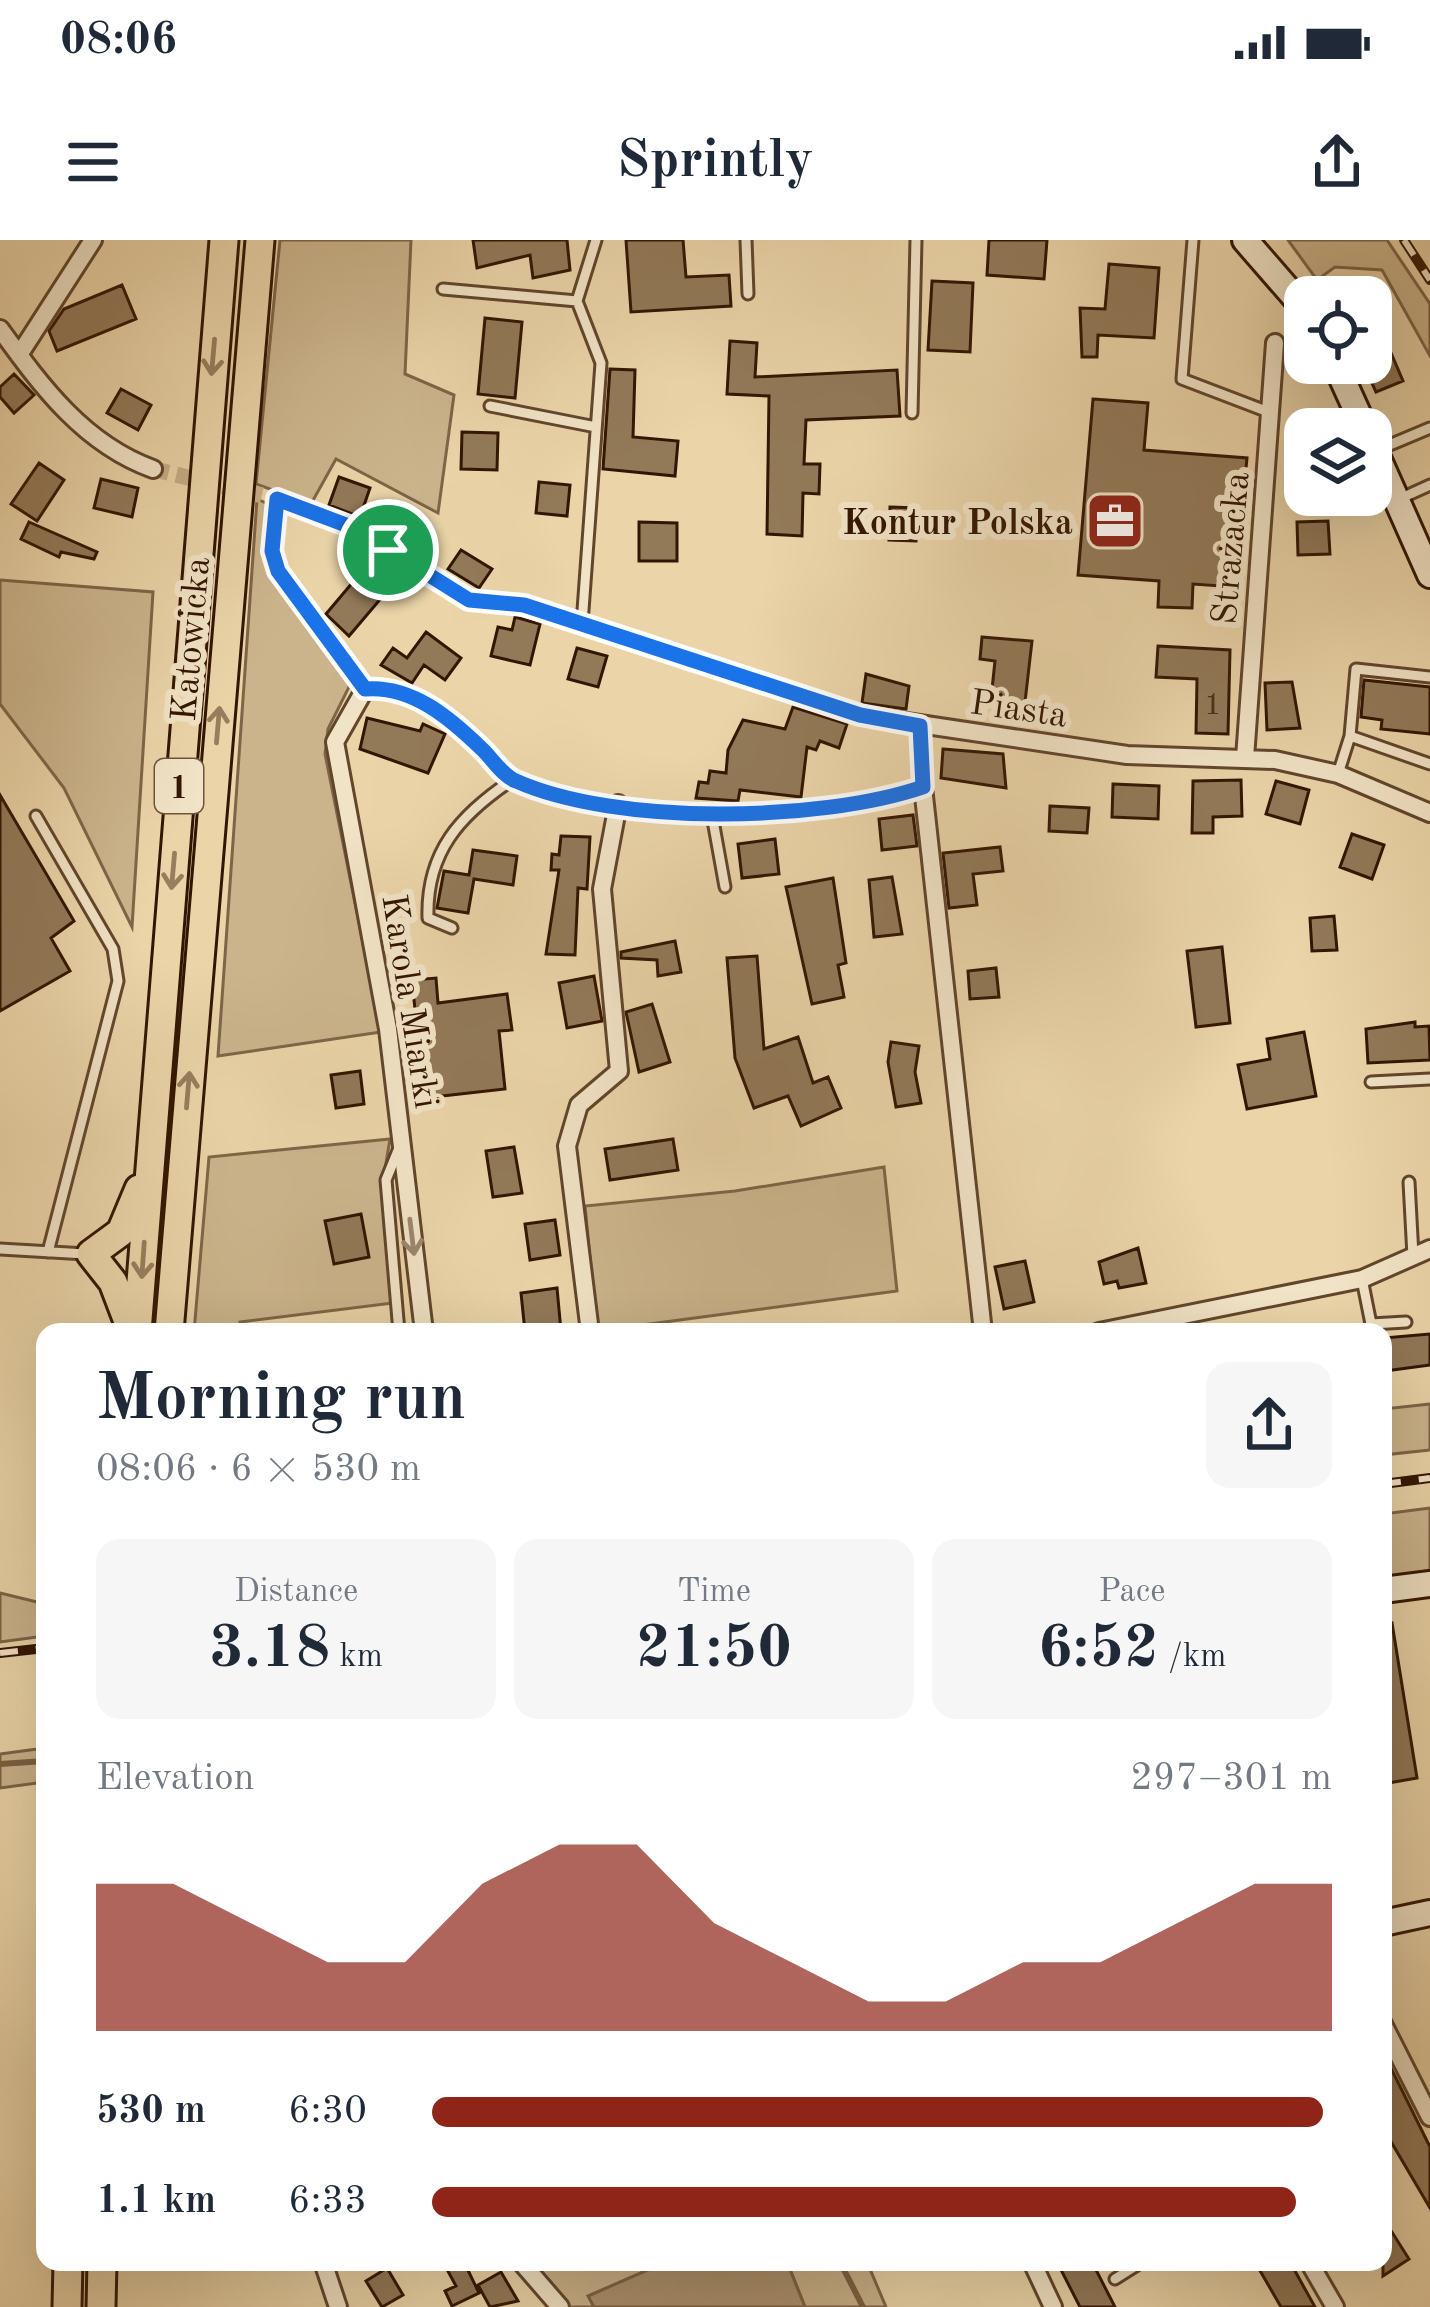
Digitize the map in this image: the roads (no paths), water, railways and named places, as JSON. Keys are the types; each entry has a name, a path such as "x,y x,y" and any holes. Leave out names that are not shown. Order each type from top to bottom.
{"main road":[{"name":"Katowicka","path":"136,1323 224,240"},
{"name":"Katowicka","path":"170,1323 260,240"},
{"path":"131,1323 113,1282 91,1254 121,1232 150,1157"},
{"path":"67,2307 68,2271"},
{"path":"101,2307 102,2271"}],"street":[{"path":"19,355 93,240"},
{"path":"1245,240 1284,285"},
{"path":"0,329 101,446 153,469"},
{"name":"Strażacka","path":"1245,758 1275,343"},
{"path":"1392,489 1430,574"},
{"name":"Piasta","path":"365,689 278,571 272,551 277,499 354,528 469,600 524,605 860,715 1127,755 1245,758 1338,774 1429,812"},
{"path":"365,689 391,687 428,704 512,780 618,804 712,815 875,803 923,787"},
{"name":"Karola Miarki","path":"365,689 335,742 388,1029 423,1323"},
{"path":"920,726 982,1323"},
{"path":"589,1323 566,1146 579,1105 619,1071 602,909 605,854 618,804"},
{"path":"1144,1323 1362,1279 1421,1252"},
{"path":"1392,1589 1430,1584"},
{"path":"1392,1921 1430,1913"},
{"path":"1392,2042 1430,2117"},
{"path":"326,2271 338,2307"},
{"path":"529,2271 560,2307"},
{"path":"1036,2271 1054,2307"},
{"path":"1314,2271 1335,2307"}],"lane":[{"path":"582,624 601,363 577,301 596,240"},
{"path":"746,240 748,294"},
{"path":"912,412 916,240"},
{"path":"1193,240 1182,379 1272,414"},
{"path":"443,289 577,301"},
{"path":"490,406 596,428"},
{"path":"1392,436 1430,428"},
{"path":"1397,500 1430,484"},
{"path":"1338,774 1350,736 1357,669 1430,677"},
{"path":"1350,736 1430,764"},
{"path":"452,928 428,918 434,858 479,802 512,780"},
{"path":"712,815 725,887"},
{"path":"36,816 113,949 118,981 48,1252"},
{"path":"1371,1082 1430,1079"},
{"path":"398,1323 386,1180 401,1143"},
{"path":"1409,1182 1421,1252"},
{"path":"0,1249 91,1254"},
{"path":"1362,1279 1371,1323"},
{"path":"1388,1323 1406,1322"},
{"path":"1115,2279 1128,2271"}],"waterway":[{"path":"0,1764 36,1762"},
{"path":"845,2271 863,2307"}],"tunnel":[{"path":"153,469 277,499"}],"railway":[{"path":"1404,240 1430,280"},
{"path":"1392,1483 1430,1478"},
{"path":"0,1653 36,1649"}],"place":[{"name":"Kontur Polska","path":"1115,521"}]}
